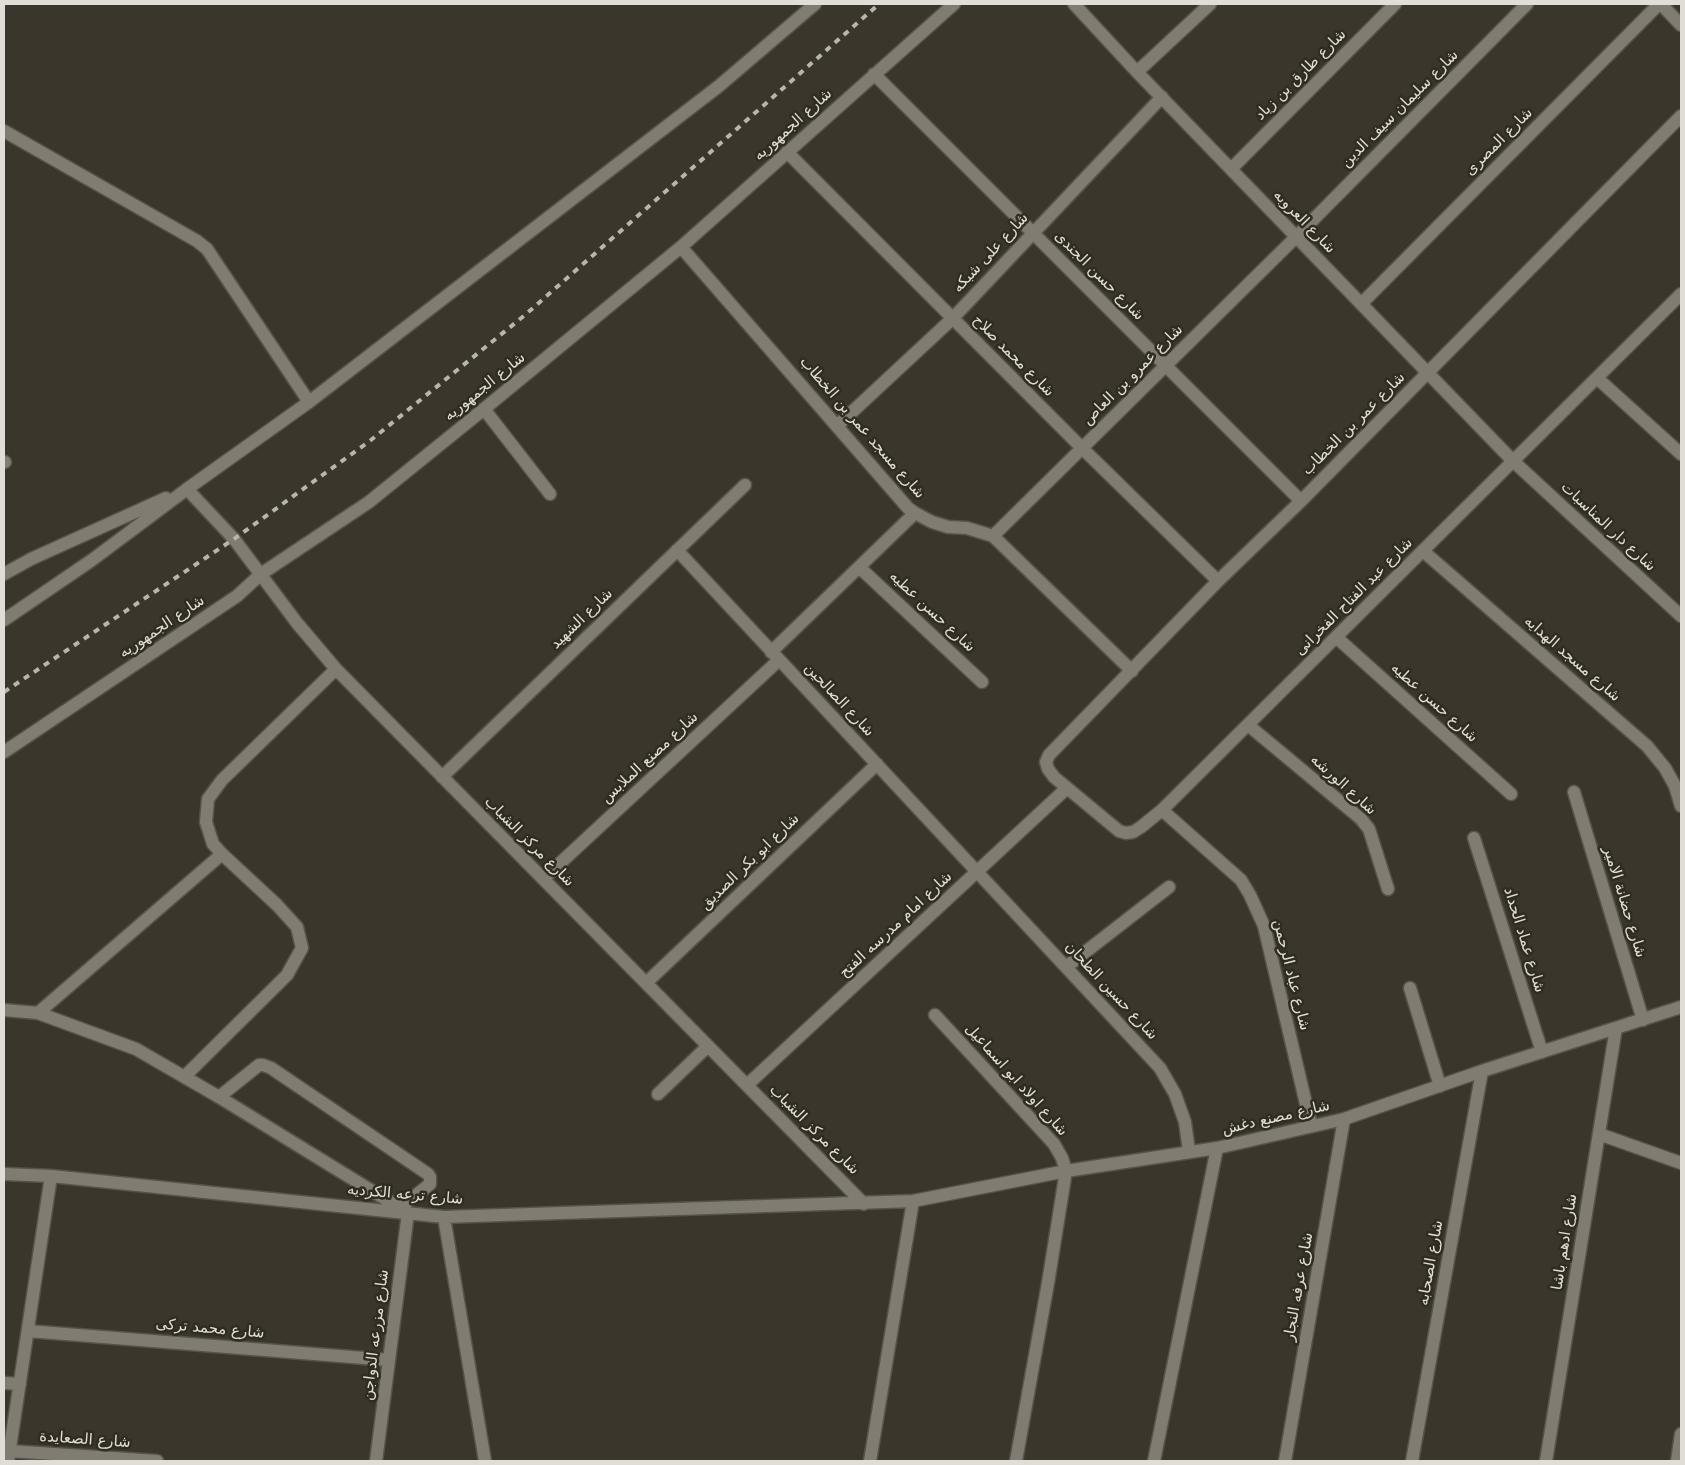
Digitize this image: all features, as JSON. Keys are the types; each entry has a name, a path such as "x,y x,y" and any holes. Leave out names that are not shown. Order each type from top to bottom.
{"street":[{"path":"4,620 92,560 187,489 310,402 719,86 815,4"},
{"name":"شارع الجمهوريه","path":"4,752 237,596 261,574 368,502 681,247 954,4"},
{"name":"شارع العروبه","path":"1074,4 1137,72 1513,461"},
{"path":"1137,72 1210,4"},
{"name":"شارع طارق بن زياد","path":"1231,169 1395,4"},
{"name":"شارع سليمان سيف الدين","path":"1296,237 1527,4"},
{"path":"1660,4 1681,25"},
{"name":"شارع المصرى","path":"1361,304 1660,4"},
{"name":"شارع حسن الجندى","path":"874,74 1301,501"},
{"name":"شارع على شبكه","path":"838,425 952,318 1162,97"},
{"name":"شارع عمر بن الخطاب","path":"1049,755 1218,581 1301,501 1681,116"},
{"path":"4,132 198,241 207,249 310,402"},
{"name":"شارع محمد صلاح","path":"787,152 1082,448 1218,581"},
{"name":"شارع عمرو بن العاص","path":"993,536 1296,237"},
{"name":"شارع مسجد عمر بن الخطاب","path":"681,247 838,425 904,504 914,513 932,522 948,527 966,528 993,536 1132,671"},
{"name":"شارع عبد الفتاح الفخرانى","path":"1049,755 1046,762 1048,769 1054,777 1113,826 1126,833 1134,832 1162,810 1681,294"},
{"path":"1596,378 1681,454"},
{"path":"484,409 550,494"},
{"name":"شارع دار المناسبات","path":"1513,461 1681,616"},
{"name":"شارع الشهيد","path":"442,777 745,485"},
{"path":"4,574 31,559 187,489"},
{"name":"شارع مركز الشباب","path":"187,489 234,539 297,623 336,669 864,1204"},
{"name":"شارع مصنع الملابس","path":"543,880 775,656 914,513"},
{"name":"شارع الصالحين","path":"677,550 977,872"},
{"name":"شارع مسجد الهدايه","path":"1422,551 1647,746 1665,768 1675,786 1681,806"},
{"name":"شارع حسن عطيه","path":"860,567 982,682"},
{"name":"شارع حسن عطيه","path":"1336,637 1511,794"},
{"path":"184,1077 287,975 302,948 297,926 213,844 206,822 208,799 222,780 336,669"},
{"name":"شارع الورشه","path":"1248,725 1361,819 1369,829 1388,890"},
{"name":"شارع ابو بكر الصديق","path":"646,983 876,764"},
{"name":"شارع امام مدرسه الفتح","path":"747,1085 1067,788"},
{"name":"شارع حضانة الامير","path":"1574,792 1643,1020"},
{"name":"شارع عباد الرحمن","path":"1162,810 1241,880 1250,894 1264,926 1311,1125"},
{"name":"شارع عماد الحداد","path":"1474,838 1542,1052"},
{"path":"38,1014 222,854"},
{"name":"شارع حسين الطحان","path":"977,872 1160,1068 1175,1094 1185,1122 1189,1151"},
{"path":"1066,967 1169,887"},
{"path":"1410,988 1440,1086"},
{"name":"شارع مصنع دغش","path":"864,1204 913,1201 1066,1171 1217,1148 1344,1119 1482,1071 1681,1007"},
{"path":"4,1010 38,1014 136,1049 219,1097 404,1211 430,1184 428,1174 271,1068 258,1065 219,1097"},
{"name":"شارع اولاد ابو اسماعيل","path":"935,1015 1054,1144 1062,1158 1066,1171"},
{"name":"شارع ادهم باشا","path":"1546,1461 1616,1028"},
{"path":"658,1094 708,1046"},
{"name":"شارع الصحابه","path":"1412,1461 1482,1071"},
{"name":"شارع عرفه النجار","path":"1285,1461 1344,1119"},
{"path":"1599,1134 1681,1163"},
{"path":"1154,1461 1217,1148"},
{"path":"1016,1461 1066,1171"},
{"name":"شارع ترعه الكرديه","path":"4,1174 50,1176 404,1211 444,1218 864,1204"},
{"path":"9,1456 50,1176"},
{"path":"870,1461 913,1201"},
{"name":"شارع مزرعه الدواجن","path":"376,1461 389,1360 404,1211"},
{"path":"444,1218 485,1461"},
{"name":"شارع محمد تركى","path":"28,1331 389,1360"},
{"path":"4,1383 20,1384"},
{"path":"1676,1461 1681,1434"},
{"name":"شارع الصعايدة","path":"9,1456 157,1461"}],"railway":[{"path":"4,692 234,539 371,440 525,315 879,4"}]}
